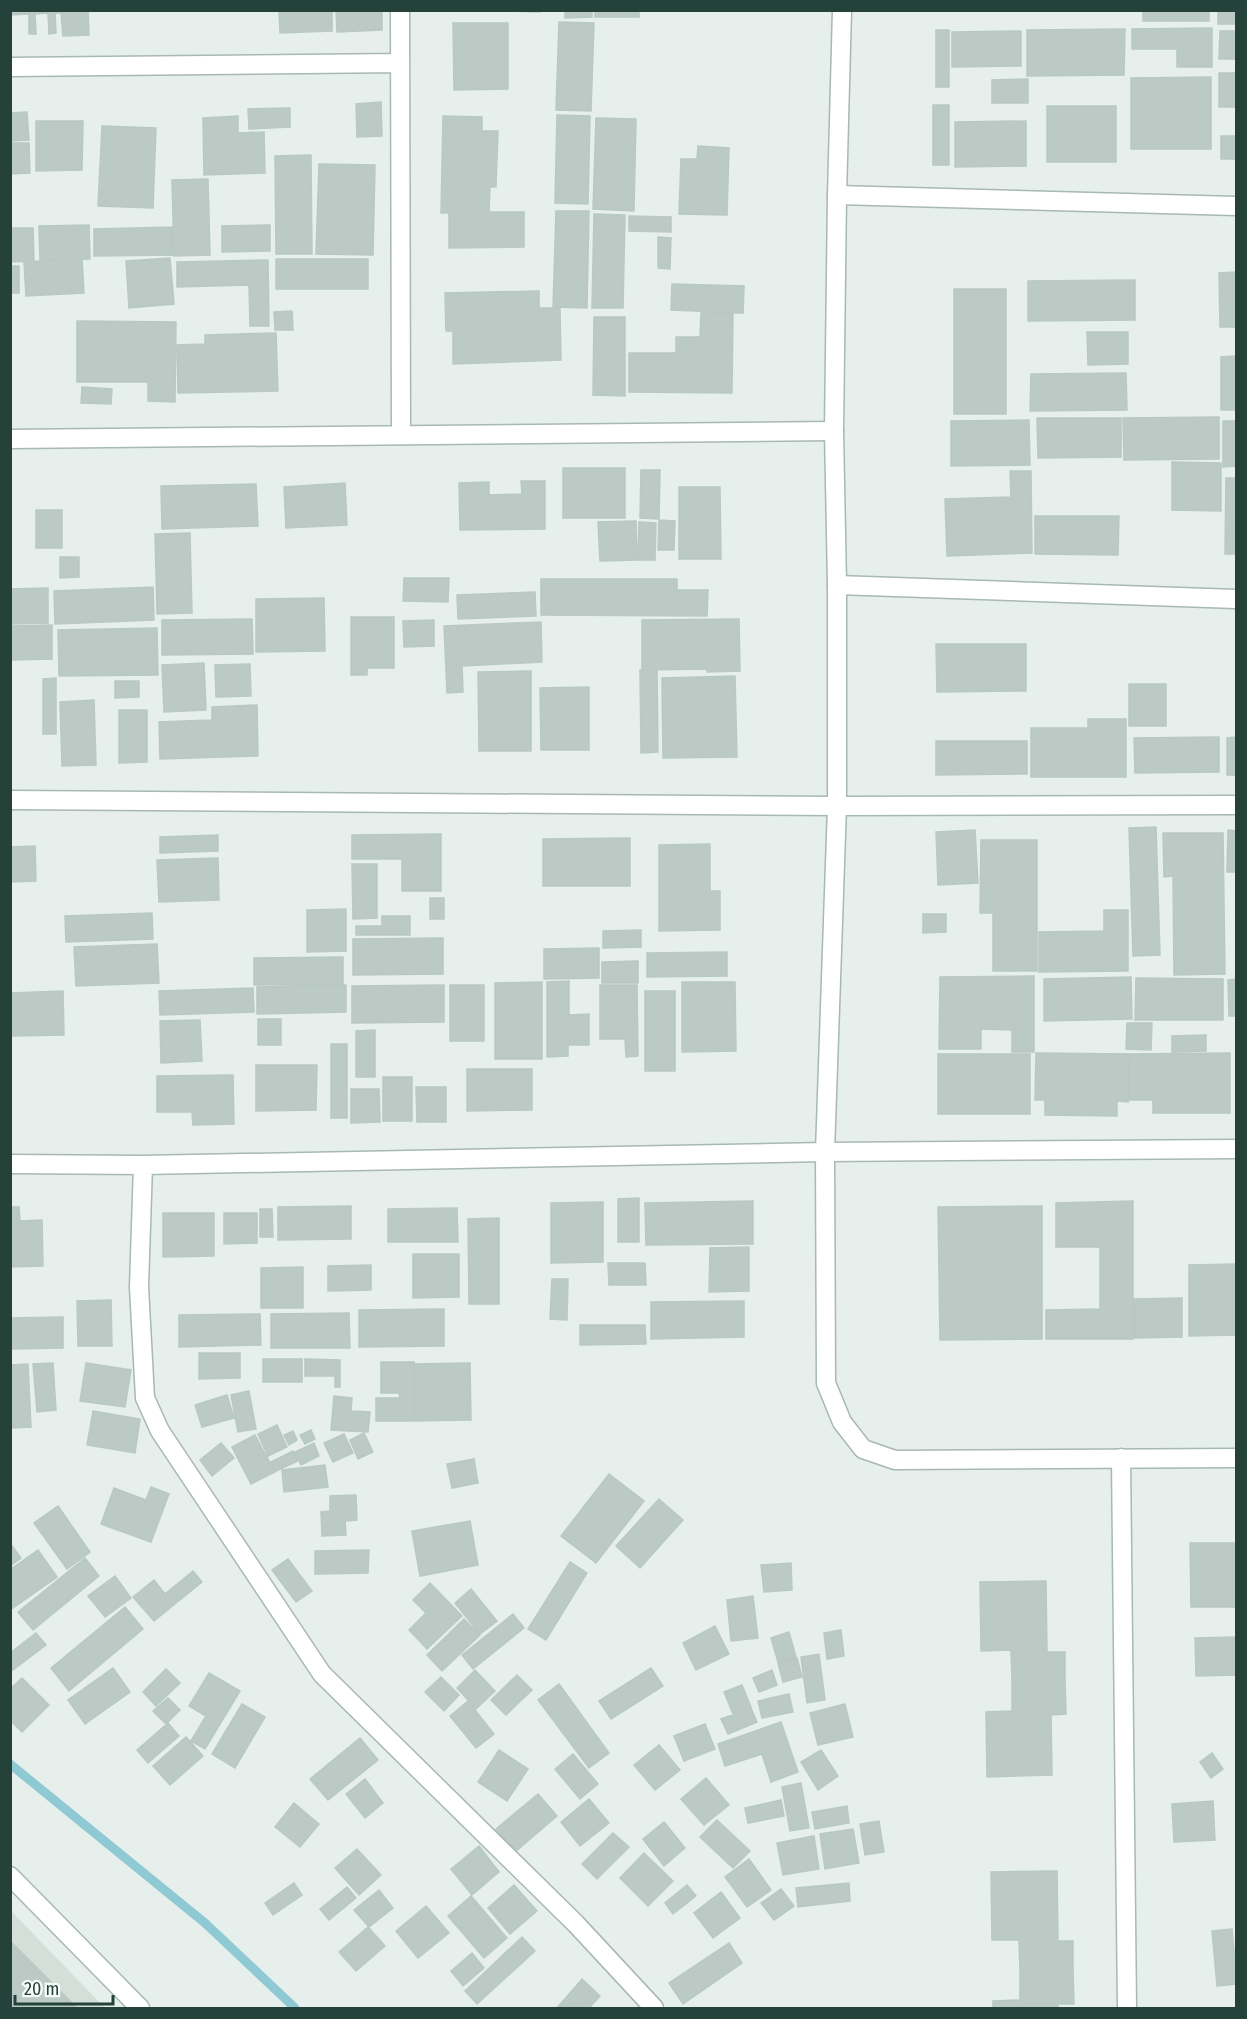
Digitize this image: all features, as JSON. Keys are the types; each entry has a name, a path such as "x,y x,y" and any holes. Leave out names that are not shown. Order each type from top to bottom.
{"street":[{"path":"400,10 401,435"},
{"path":"843,10 837,195 834,431 837,806 825,1152 826,1383 842,1422 863,1449 895,1460 1236,1458"},
{"path":"10,67 400,63"},
{"path":"837,195 1236,206"},
{"path":"10,439 834,431"},
{"path":"837,585 1236,598"},
{"path":"10,800 837,806 1236,806"},
{"path":"10,1164 144,1165 825,1152 1236,1149"},
{"path":"144,1165 139,1287 144,1387 145,1398 160,1431 322,1674 576,1924 654,2008"},
{"path":"1121,1458 1127,2008"},
{"path":"10,1876 140,2008"}],"shaded area":[{"path":"11,1911 105,2008 11,2008"}],"building":[{"path":"10,10 88,10 89,35 63,36 61,13 55,13 56,33 49,34 48,13 35,14 36,34 29,34 29,14 10,15"},
{"path":"279,10 332,10 332,31 280,33"},
{"path":"336,10 382,10 382,30 337,32"},
{"path":"483,10 540,10 540,12"},
{"path":"565,10 592,10 592,17 565,18"},
{"path":"595,10 639,10 639,17 595,17"},
{"path":"1143,10 1209,10 1209,21 1143,21"},
{"path":"1218,10 1236,10 1236,24 1218,24"},
{"path":"559,22 594,23 591,111 556,110"},
{"path":"453,23 508,23 508,89 454,90"},
{"path":"1212,28 1212,67 1177,67 1177,49 1132,49 1132,29"},
{"path":"1125,29 1124,75 1027,76 1027,30"},
{"path":"936,30 949,30 949,87 936,87"},
{"path":"1021,31 1021,66 952,67 952,32"},
{"path":"1220,31 1236,31 1236,59 1219,59"},
{"path":"1219,73 1236,73 1236,107 1219,107"},
{"path":"1211,77 1211,149 1131,149 1131,78"},
{"path":"1028,79 1028,103 992,103 992,80"},
{"path":"381,102 382,136 357,137 356,104"},
{"path":"933,105 949,105 949,165 933,165"},
{"path":"1047,106 1116,106 1116,162 1047,162"},
{"path":"290,108 290,127 249,129 248,109"},
{"path":"27,112 29,140 10,141 10,113"},
{"path":"557,115 590,116 588,204 555,203"},
{"path":"238,116 238,133 264,132 265,173 204,175 203,118"},
{"path":"443,116 482,117 482,131 498,131 496,187 490,187 489,212 524,212 524,247 449,248 449,213 441,213"},
{"path":"596,118 636,119 634,211 593,209"},
{"path":"36,121 83,121 82,170 36,171"},
{"path":"1026,121 1026,166 955,167 955,122"},
{"path":"102,126 156,128 153,208 98,206"},
{"path":"1221,136 1236,136 1236,159 1221,159"},
{"path":"10,143 29,143 30,173 10,174"},
{"path":"698,146 729,148 727,215 679,214 681,159 697,159"},
{"path":"311,155 312,254 276,254 275,156"},
{"path":"319,164 375,165 373,255 316,254"},
{"path":"208,179 210,255 174,256 172,180"},
{"path":"556,211 589,211 587,308 553,307"},
{"path":"594,214 625,215 623,308 592,308"},
{"path":"629,216 671,217 671,232 629,231"},
{"path":"89,225 90,259 40,260 39,226"},
{"path":"270,225 270,251 222,252 222,226"},
{"path":"172,227 173,255 94,256 94,229"},
{"path":"10,228 33,228 34,261 10,262"},
{"path":"658,237 671,238 670,269 658,268"},
{"path":"170,258 174,304 129,308 126,261"},
{"path":"82,259 84,293 26,296 24,262"},
{"path":"276,259 368,259 368,289 276,289"},
{"path":"268,260 269,326 250,326 249,285 177,287 177,262"},
{"path":"10,266 19,266 19,293 10,293"},
{"path":"1236,272 1236,327 1220,327 1219,273"},
{"path":"1135,280 1135,320 1028,321 1028,281"},
{"path":"672,284 744,286 743,313 671,310"},
{"path":"954,289 1006,289 1006,414 954,414"},
{"path":"539,291 539,308 560,308 561,360 453,364 453,331 446,331 445,293"},
{"path":"292,311 293,330 275,330 274,312"},
{"path":"701,313 733,313 732,393 629,392 629,353 676,353 676,337 700,337"},
{"path":"594,317 625,317 625,396 593,395"},
{"path":"77,321 176,322 175,402 148,401 148,382 77,382"},
{"path":"1087,332 1128,332 1128,364 1088,365"},
{"path":"276,333 278,391 178,393 177,345 205,344 205,335"},
{"path":"1236,356 1236,410 1221,410 1221,357"},
{"path":"1126,373 1127,410 1030,411 1031,374"},
{"path":"82,387 112,389 111,404 81,403"},
{"path":"1219,417 1219,459 1124,460 1123,418"},
{"path":"1037,418 1121,418 1121,457 1038,458"},
{"path":"1029,420 1030,465 951,466 951,421"},
{"path":"1223,421 1236,421 1236,466 1223,467"},
{"path":"1172,462 1221,463 1221,511 1172,510"},
{"path":"563,468 625,468 625,518 563,518"},
{"path":"641,470 660,470 659,519 640,518"},
{"path":"1010,471 1031,471 1032,553 947,556 945,499 1011,497"},
{"path":"1226,478 1236,478 1236,554 1225,554"},
{"path":"521,481 545,481 545,529 460,530 459,483 489,482 489,495 522,494"},
{"path":"345,483 347,525 286,528 284,487"},
{"path":"256,484 258,526 162,529 161,486"},
{"path":"679,487 720,487 721,559 679,559"},
{"path":"36,510 62,510 62,548 36,548"},
{"path":"1035,516 1119,516 1118,555 1035,554"},
{"path":"659,520 675,521 674,550 658,550"},
{"path":"636,521 637,560 600,561 598,522"},
{"path":"639,522 656,523 655,560 638,560"},
{"path":"190,533 192,613 157,614 155,534"},
{"path":"60,557 79,557 79,577 60,578"},
{"path":"404,578 449,578 448,602 403,601"},
{"path":"541,579 677,579 677,590 708,590 707,616 541,615"},
{"path":"153,587 154,620 55,624 54,591"},
{"path":"48,588 48,623 10,624 10,589"},
{"path":"535,592 536,616 458,619 457,595"},
{"path":"324,598 325,651 256,652 256,599"},
{"path":"351,617 394,617 394,668 367,668 367,675 351,675"},
{"path":"252,619 253,654 162,655 162,620"},
{"path":"739,619 740,671 642,670 642,620"},
{"path":"434,620 434,646 404,647 403,621"},
{"path":"541,622 542,662 462,666 463,692 447,693 444,626"},
{"path":"52,625 52,659 10,660 10,626"},
{"path":"157,628 158,675 59,676 58,630"},
{"path":"936,644 1026,644 1026,691 937,692"},
{"path":"204,663 206,710 164,712 162,665"},
{"path":"250,664 251,696 216,697 215,665"},
{"path":"640,670 657,670 658,752 641,753"},
{"path":"531,671 531,751 479,751 478,672"},
{"path":"735,676 737,757 663,758 662,678"},
{"path":"56,678 56,734 43,734 43,679"},
{"path":"115,681 139,681 139,697 115,698"},
{"path":"1129,684 1166,684 1166,726 1129,726"},
{"path":"589,687 589,750 541,750 540,688"},
{"path":"94,700 96,765 62,766 60,702"},
{"path":"257,705 258,756 160,759 159,722 212,720 212,707"},
{"path":"119,710 147,710 147,762 119,763"},
{"path":"1088,719 1126,719 1126,777 1031,777 1031,728 1088,728"},
{"path":"1219,737 1219,772 1135,773 1134,738"},
{"path":"1236,737 1236,775 1227,775 1227,738"},
{"path":"936,741 1027,741 1027,774 936,775"},
{"path":"1156,827 1160,955 1133,956 1129,828"},
{"path":"975,830 978,883 938,885 936,832"},
{"path":"1228,830 1236,831 1236,872 1227,872"},
{"path":"1163,833 1223,833 1225,974 1174,975 1173,876 1164,877"},
{"path":"441,834 441,891 402,891 402,859 352,859 352,835"},
{"path":"218,835 218,851 160,853 160,837"},
{"path":"630,838 630,886 543,886 543,839"},
{"path":"981,840 1037,840 1037,971 993,971 993,913 980,913"},
{"path":"710,844 710,891 720,891 720,930 659,931 659,845"},
{"path":"35,846 36,881 10,882 10,847"},
{"path":"218,858 219,900 159,902 157,860"},
{"path":"352,864 377,864 377,918 353,919"},
{"path":"430,898 444,898 444,919 430,919"},
{"path":"346,909 346,951 307,952 307,910"},
{"path":"1104,910 1128,910 1128,971 1039,972 1039,932 1104,931"},
{"path":"152,913 153,939 66,942 65,916"},
{"path":"923,914 946,914 946,932 923,933"},
{"path":"382,916 410,916 410,935 356,935 356,926 382,926"},
{"path":"641,930 641,947 603,948 603,931"},
{"path":"443,938 443,974 353,975 353,939"},
{"path":"157,944 159,983 76,986 74,947"},
{"path":"599,948 599,978 544,979 544,949"},
{"path":"727,952 727,976 647,977 647,953"},
{"path":"343,957 343,984 254,985 254,958"},
{"path":"638,961 638,983 602,983 602,962"},
{"path":"1034,976 1034,1052 1012,1052 1012,1030 981,1029 981,1049 939,1049 940,977"},
{"path":"1131,977 1132,1019 1044,1021 1044,979"},
{"path":"1136,978 1223,979 1223,1020 1135,1020"},
{"path":"1236,979 1236,1016 1229,1016 1228,980"},
{"path":"569,981 569,1015 589,1014 589,1045 568,1045 568,1056 547,1057 547,982"},
{"path":"542,982 542,1059 495,1059 495,983"},
{"path":"682,982 735,982 736,1051 682,1052"},
{"path":"346,985 346,1012 257,1014 257,987"},
{"path":"444,985 444,1022 352,1023 352,986"},
{"path":"450,985 484,985 484,1041 450,1041"},
{"path":"600,985 637,985 638,1056 626,1057 625,1039 600,1039"},
{"path":"253,988 254,1012 160,1015 159,991"},
{"path":"63,991 64,1035 10,1036 10,993"},
{"path":"645,991 675,991 675,1071 645,1071"},
{"path":"258,1019 281,1019 281,1045 258,1045"},
{"path":"200,1020 202,1061 161,1063 160,1021"},
{"path":"1127,1023 1152,1023 1151,1050 1126,1049"},
{"path":"375,1030 375,1077 356,1077 356,1031"},
{"path":"1206,1035 1206,1051 1172,1052 1172,1036"},
{"path":"331,1044 347,1044 347,1118 331,1118"},
{"path":"1036,1053 1129,1054 1128,1102 1117,1101 1117,1116 1045,1115 1045,1100 1035,1100"},
{"path":"1230,1053 1230,1113 1153,1113 1153,1100 1129,1100 1129,1054"},
{"path":"938,1054 1030,1054 1030,1114 938,1114"},
{"path":"256,1065 317,1065 316,1110 256,1111"},
{"path":"467,1069 532,1069 532,1110 467,1111"},
{"path":"233,1075 234,1124 193,1125 192,1112 157,1112 157,1076"},
{"path":"383,1077 412,1077 412,1121 383,1121"},
{"path":"416,1087 446,1087 446,1122 417,1122"},
{"path":"351,1089 379,1089 380,1122 351,1123"},
{"path":"639,1198 639,1242 618,1242 618,1199"},
{"path":"753,1201 753,1244 646,1245 645,1203"},
{"path":"1133,1201 1133,1339 1046,1339 1046,1310 1100,1309 1100,1247 1056,1247 1056,1203"},
{"path":"603,1202 603,1262 551,1263 551,1203"},
{"path":"351,1206 351,1239 278,1240 278,1207"},
{"path":"1042,1206 1042,1339 940,1340 938,1207"},
{"path":"10,1207 19,1207 20,1221 42,1220 43,1266 10,1267"},
{"path":"457,1208 458,1242 388,1242 388,1209"},
{"path":"260,1209 272,1209 273,1237 260,1237"},
{"path":"163,1213 214,1213 214,1256 163,1257"},
{"path":"224,1213 257,1213 257,1243 224,1244"},
{"path":"499,1218 499,1304 469,1304 468,1219"},
{"path":"749,1247 749,1291 709,1292 710,1248"},
{"path":"413,1254 459,1254 459,1297 413,1298"},
{"path":"608,1263 645,1263 646,1285 609,1285"},
{"path":"1236,1264 1236,1335 1189,1336 1189,1265"},
{"path":"371,1265 371,1290 328,1291 328,1266"},
{"path":"303,1267 303,1308 261,1308 261,1268"},
{"path":"552,1279 568,1279 567,1320 550,1319"},
{"path":"1182,1298 1182,1337 1134,1338 1134,1299"},
{"path":"111,1300 112,1346 78,1346 77,1301"},
{"path":"744,1301 744,1337 651,1339 651,1302"},
{"path":"444,1309 444,1346 359,1347 359,1310"},
{"path":"349,1313 350,1348 271,1348 271,1314"},
{"path":"260,1314 261,1345 179,1347 179,1315"},
{"path":"63,1317 63,1348 10,1349 10,1318"},
{"path":"580,1325 645,1325 646,1344 580,1345"},
{"path":"199,1353 240,1353 240,1378 199,1379"},
{"path":"263,1359 302,1359 302,1382 263,1382"},
{"path":"305,1359 340,1360 340,1387 335,1387 335,1376 305,1376"},
{"path":"381,1362 414,1362 414,1421 376,1421 376,1398 400,1398 399,1393 381,1393"},
{"path":"53,1363 56,1410 37,1412 33,1364"},
{"path":"86,1363 131,1370 125,1407 80,1401"},
{"path":"470,1363 471,1420 414,1421 414,1364"},
{"path":"28,1364 31,1427 10,1428 10,1365"},
{"path":"249,1391 256,1429 238,1432 231,1395"},
{"path":"227,1395 234,1418 202,1427 195,1405"},
{"path":"334,1396 352,1398 351,1411 370,1412 368,1432 331,1430"},
{"path":"93,1411 140,1419 135,1453 87,1445"},
{"path":"277,1425 287,1447 268,1456 258,1434"},
{"path":"311,1430 315,1439 305,1444 300,1435"},
{"path":"293,1431 297,1440 289,1445 284,1435"},
{"path":"364,1433 373,1452 358,1459 350,1440"},
{"path":"344,1434 353,1453 333,1462 324,1443"},
{"path":"255,1435 275,1472 251,1484 232,1447"},
{"path":"221,1443 234,1458 212,1476 200,1460"},
{"path":"314,1443 319,1456 301,1465 295,1452"},
{"path":"293,1451 298,1461 276,1471 271,1462"},
{"path":"474,1459 478,1483 452,1488 447,1464"},
{"path":"325,1465 328,1487 284,1492 282,1470"},
{"path":"609,1474 644,1501 596,1563 561,1536"},
{"path":"151,1487 169,1494 151,1542 101,1524 114,1488 146,1500"},
{"path":"356,1495 357,1520 345,1521 346,1535 322,1536 321,1512 330,1511 330,1496"},
{"path":"659,1499 683,1520 640,1568 616,1546"},
{"path":"58,1506 90,1552 67,1569 34,1523"},
{"path":"470,1521 478,1565 420,1576 412,1531"},
{"path":"10,1543 21,1558 10,1566"},
{"path":"1190,1543 1236,1543 1236,1607 1191,1607"},
{"path":"38,1550 57,1577 10,1610 10,1570"},
{"path":"369,1550 368,1573 315,1574 315,1551"},
{"path":"85,1558 99,1576 33,1630 18,1612"},
{"path":"288,1559 312,1591 296,1602 272,1570"},
{"path":"570,1562 587,1573 546,1640 528,1629"},
{"path":"791,1563 792,1590 764,1592 761,1565"},
{"path":"193,1571 202,1582 154,1621 133,1597 154,1580 165,1594"},
{"path":"115,1576 131,1598 105,1617 88,1596"},
{"path":"1046,1581 1047,1652 1065,1652 1065,1680 1012,1681 1011,1650 981,1651 980,1582"},
{"path":"430,1583 462,1616 427,1649 409,1630 426,1613 413,1600"},
{"path":"471,1589 497,1621 480,1634 455,1603"},
{"path":"753,1596 758,1638 731,1641 727,1600"},
{"path":"125,1607 143,1629 69,1691 51,1668"},
{"path":"513,1614 524,1628 473,1669 462,1655"},
{"path":"464,1619 480,1635 442,1671 427,1655"},
{"path":"715,1626 729,1654 696,1670 683,1643"},
{"path":"841,1630 844,1656 827,1659 824,1633"},
{"path":"789,1632 796,1657 778,1662 771,1638"},
{"path":"36,1633 46,1645 13,1670 10,1666 10,1653"},
{"path":"1236,1637 1236,1675 1196,1676 1195,1638"},
{"path":"819,1654 825,1700 807,1703 801,1657"},
{"path":"797,1658 802,1677 783,1682 778,1663"},
{"path":"113,1668 130,1692 85,1724 68,1700"},
{"path":"651,1668 663,1686 611,1719 599,1701"},
{"path":"166,1669 180,1683 156,1706 143,1692"},
{"path":"475,1670 495,1691 476,1709 457,1688"},
{"path":"772,1670 777,1685 759,1692 753,1678"},
{"path":"209,1673 240,1691 205,1749 191,1741 206,1716 189,1706"},
{"path":"517,1675 532,1690 506,1715 491,1700"},
{"path":"441,1677 459,1695 444,1711 425,1692"},
{"path":"22,1678 49,1705 22,1732 10,1720 10,1689"},
{"path":"1065,1680 1066,1714 1051,1715 1052,1775 987,1777 986,1712 1012,1711 1012,1681"},
{"path":"559,1684 609,1753 589,1768 538,1700"},
{"path":"742,1685 751,1707 733,1714 724,1692"},
{"path":"789,1694 793,1712 762,1718 758,1701"},
{"path":"168,1698 180,1710 166,1724 153,1711"},
{"path":"468,1701 494,1734 476,1748 450,1716"},
{"path":"242,1704 265,1717 235,1768 212,1754"},
{"path":"845,1704 853,1737 818,1745 810,1713"},
{"path":"751,1708 757,1722 728,1734 721,1719"},
{"path":"781,1722 798,1772 771,1782 762,1754 725,1766 718,1744"},
{"path":"168,1723 179,1736 148,1763 137,1750"},
{"path":"705,1724 715,1749 684,1761 674,1736"},
{"path":"186,1737 203,1756 170,1785 153,1766"},
{"path":"360,1738 378,1760 328,1800 310,1779"},
{"path":"659,1745 680,1770 655,1790 634,1765"},
{"path":"499,1750 528,1769 507,1801 478,1782"},
{"path":"821,1750 838,1776 818,1790 801,1762"},
{"path":"1212,1753 1223,1769 1211,1778 1200,1762"},
{"path":"573,1754 598,1784 580,1799 555,1769"},
{"path":"706,1778 729,1805 704,1825 681,1799"},
{"path":"365,1779 383,1803 365,1818 346,1794"},
{"path":"801,1783 809,1828 790,1831 782,1787"},
{"path":"538,1794 557,1816 515,1852 496,1829"},
{"path":"589,1799 609,1823 580,1846 561,1822"},
{"path":"781,1800 784,1816 748,1823 745,1808"},
{"path":"1213,1801 1215,1840 1174,1842 1172,1804"},
{"path":"294,1803 319,1824 300,1847 275,1827"},
{"path":"847,1806 849,1823 815,1829 812,1812"},
{"path":"717,1820 750,1851 733,1868 700,1837"},
{"path":"879,1821 884,1852 865,1855 860,1824"},
{"path":"664,1822 685,1848 664,1866 643,1839"},
{"path":"853,1829 859,1863 825,1869 820,1834"},
{"path":"613,1833 629,1847 597,1879 582,1864"},
{"path":"814,1836 819,1869 783,1875 777,1843"},
{"path":"479,1846 499,1872 472,1895 451,1869"},
{"path":"357,1849 381,1875 359,1895 335,1868"},
{"path":"644,1853 673,1881 648,1906 620,1878"},
{"path":"749,1859 771,1890 747,1907 725,1877"},
{"path":"1057,1871 1058,1941 1073,1941 1073,1969 1020,1970 1019,1940 992,1940 991,1872"},
{"path":"294,1883 302,1895 273,1915 265,1903"},
{"path":"849,1883 850,1901 798,1907 796,1888"},
{"path":"514,1885 537,1911 510,1934 488,1908"},
{"path":"687,1885 696,1896 673,1914 665,1903"},
{"path":"347,1887 356,1898 329,1920 320,1909"},
{"path":"781,1889 794,1906 774,1920 761,1903"},
{"path":"379,1890 393,1908 369,1927 354,1910"},
{"path":"721,1892 740,1918 713,1938 694,1913"},
{"path":"471,1896 507,1938 484,1958 448,1916"},
{"path":"426,1906 449,1933 418,1958 396,1931"},
{"path":"368,1927 385,1946 356,1971 339,1952"},
{"path":"1232,1929 1236,1984 1217,1986 1212,1931"},
{"path":"522,1937 535,1951 477,2004 465,1991"},
{"path":"10,1941 77,2008 10,2008"},
{"path":"729,1943 742,1963 683,2004 669,1983"},
{"path":"472,1953 484,1968 463,1986 451,1971"},
{"path":"1073,1969 1074,2004 1058,2004 1058,2008 993,2008 993,2001 1020,2000 1020,1970"},
{"path":"582,1979 600,1996 589,2008 557,2008"}],"waterway":[{"path":"10,1764 205,1923 295,2008"}]}
